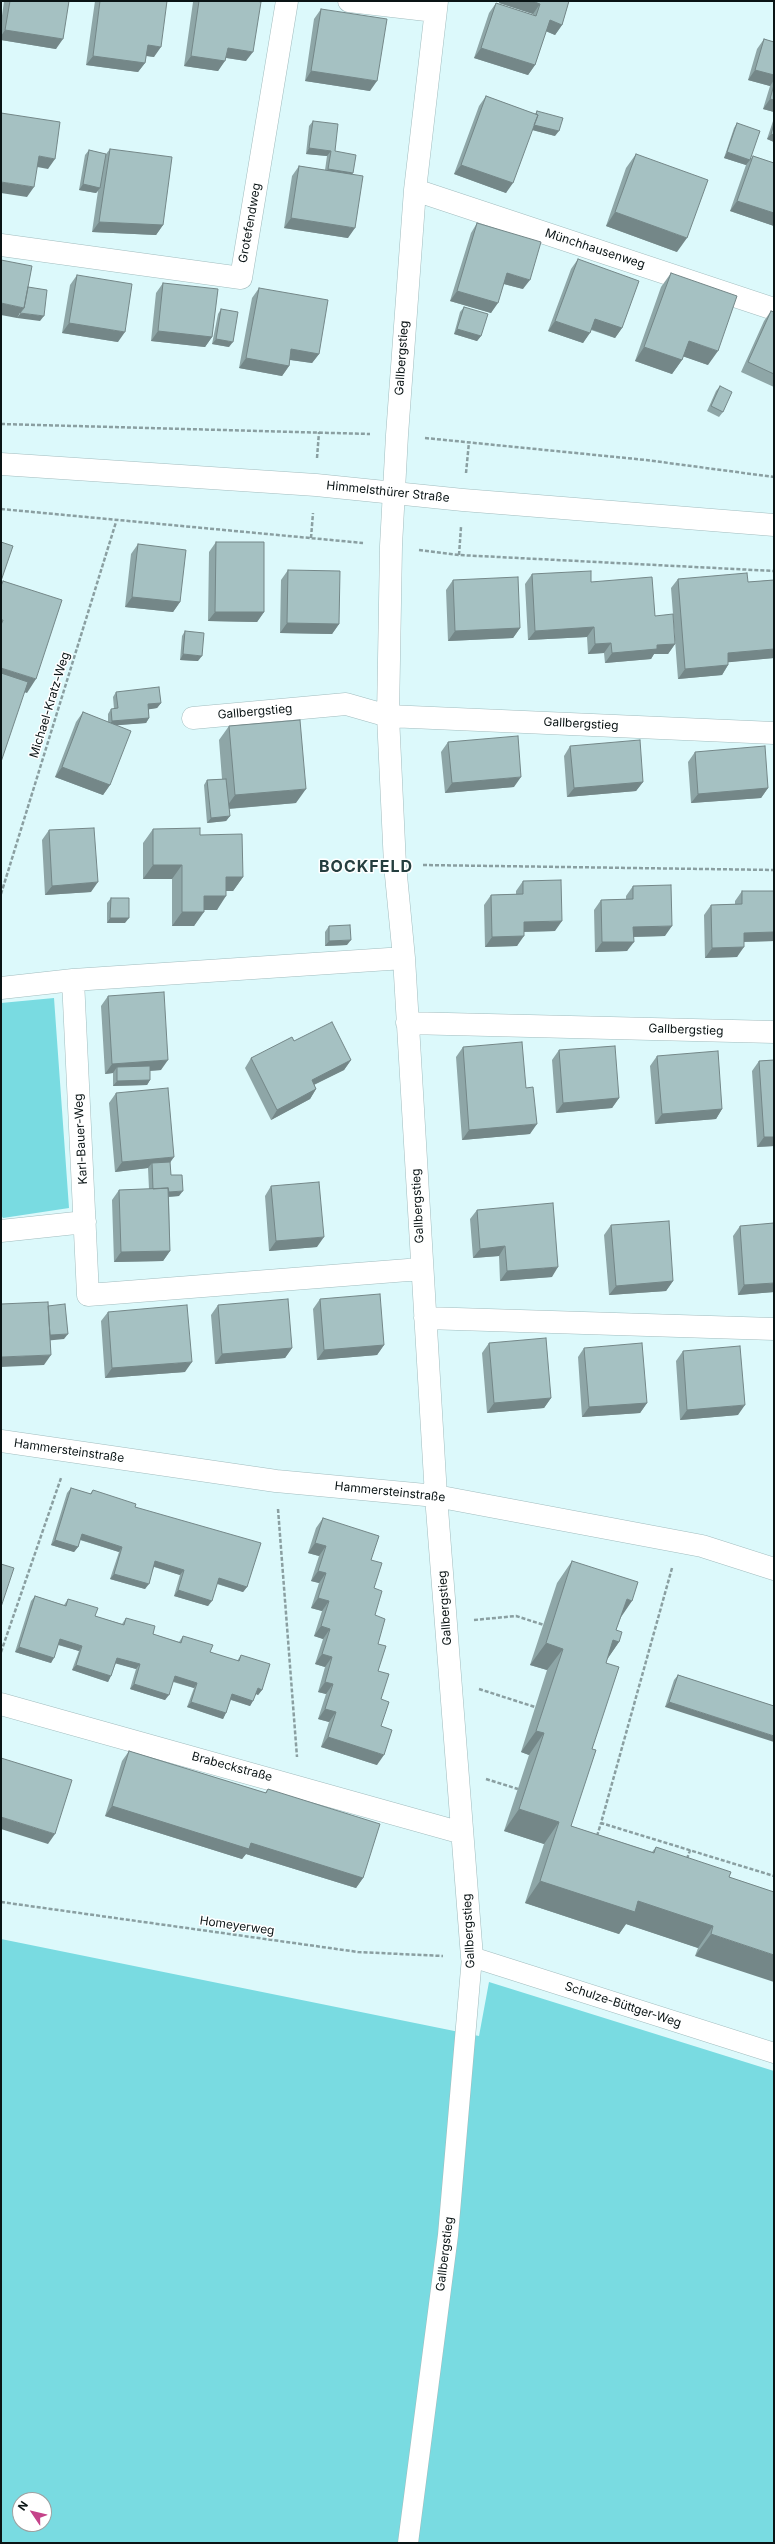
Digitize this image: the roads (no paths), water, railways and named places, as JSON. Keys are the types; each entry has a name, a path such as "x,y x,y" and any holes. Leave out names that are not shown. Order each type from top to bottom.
{"street":[{"name":"Grotefendweg","path":"1,245 240,278 287,1"},
{"path":"349,1 436,6"},
{"name":"Gallbergstieg","path":"436,6 415,190 397,435 391,546 388,716 395,865 404,958 421,1268 436,1496 472,1957"},
{"name":"Münchhausenweg","path":"415,190 774,309"},
{"name":"Himmelsthürer Straße","path":"1,464 316,485 774,525"},
{"name":"Gallbergstieg","path":"193,718 346,704 388,716 774,733"},
{"path":"1,988 73,980 404,958"},
{"name":"Karl-Bauer-Weg","path":"73,980 88,1295 421,1268"},
{"name":"Gallbergstieg","path":"407,1023 774,1032"},
{"path":"1,1232 85,1222"},
{"path":"425,1318 774,1329"},
{"name":"Hammersteinstraße","path":"1,1441 276,1481 436,1496 679,1541 774,1569"},
{"name":"Brabeckstraße","path":"1,1704 462,1833"}],"lane":[{"name":"Schulze-Büttger-Weg","path":"472,1957 774,2053"},
{"name":"Gallbergstieg","path":"408,2543 448,2235 472,1957"}],"district":[{"name":"BOCKFELD","path":"366,867"}]}
